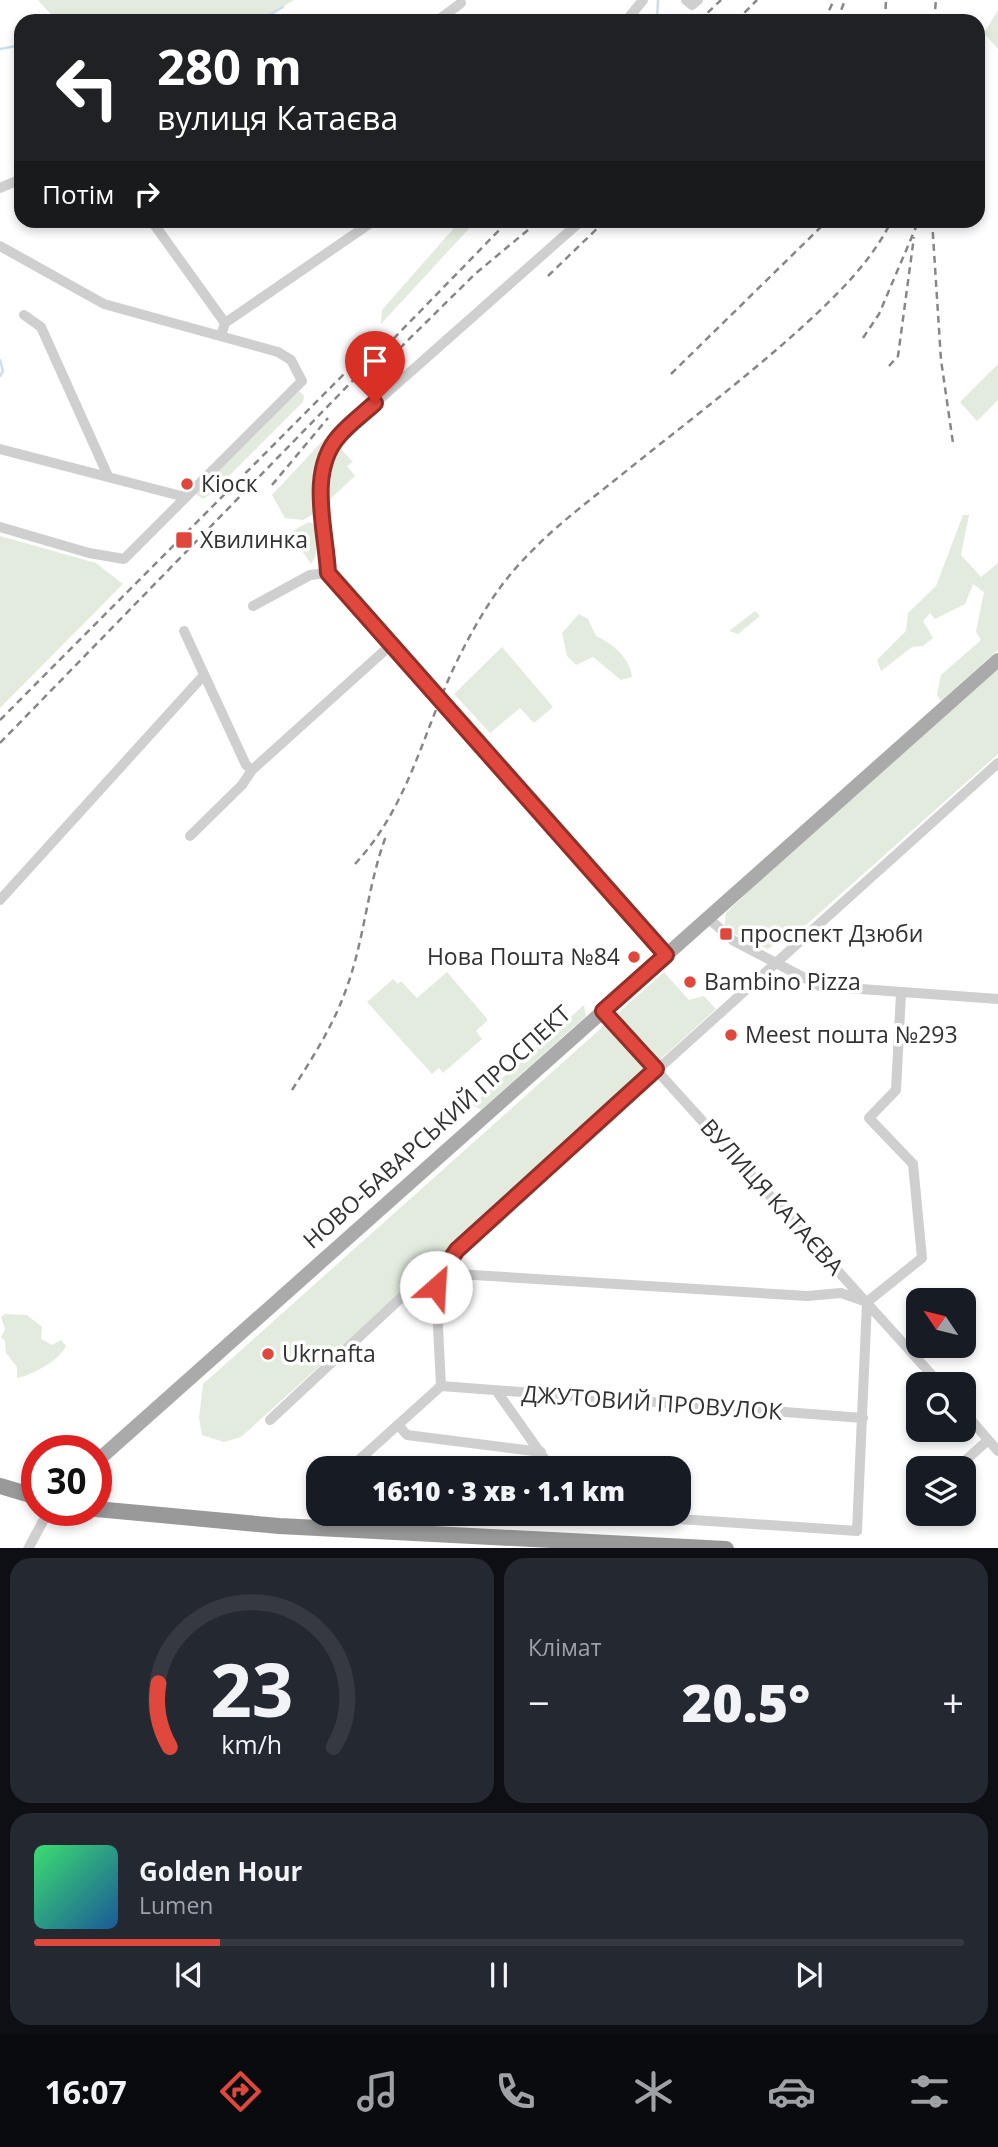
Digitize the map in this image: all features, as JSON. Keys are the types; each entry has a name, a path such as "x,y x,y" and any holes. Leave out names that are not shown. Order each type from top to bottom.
{"highway":[{"path":"0,1486 21,1492"},
{"path":"112,1510 279,1525 562,1543 699,1548"}],"main road":[{"name":"НОВО-БАВАРСЬКИЙ ПРОСПЕКТ","path":"112,1448 998,660"}],"street":[{"path":"632,14 643,0"},
{"path":"687,0 692,5 698,0"},
{"path":"446,14 461,3"},
{"path":"157,228 225,323"},
{"path":"221,336 225,323 363,228"},
{"path":"573,228 338,436 324,461 321,478 328,573 393,643 666,955"},
{"path":"0,246 104,303 278,352 291,360 302,381 124,559 89,553 0,527"},
{"path":"24,315 41,327 108,476"},
{"path":"0,449 185,497"},
{"path":"253,606 310,575 328,573"},
{"path":"184,631 246,765 252,770"},
{"path":"190,836 242,785 252,770 393,643"},
{"path":"0,900 204,675"},
{"path":"363,1456 441,1386 436,1287 441,1273 457,1250 998,763"},
{"path":"708,918 734,941 820,986 998,999"},
{"path":"691,1520 857,1531 867,1302 922,1258 913,1164 869,1118 896,1090 901,993"},
{"name":"ВУЛИЦЯ КАТАЄВА","path":"603,1011 929,1372"},
{"path":"270,1420 418,1282 433,1273 807,1296 841,1293 867,1302"},
{"name":"ДЖУТОВИЙ ПРОВУЛОК","path":"441,1386 863,1418"},
{"path":"498,1392 544,1456"},
{"path":"397,1425 407,1435 541,1452"},
{"path":"976,1426 998,1451"},
{"path":"970,1456 988,1440"},
{"path":"29,1548 40,1526"}],"shaded area":[{"path":"38,0 294,0 271,14 51,14"},
{"path":"998,10 998,49 985,31"},
{"path":"454,228 470,228 381,324 382,310"},
{"path":"998,364 998,400 977,421 960,402"},
{"path":"299,391 304,396 303,402 211,494 203,499 196,494"},
{"path":"327,436 316,460 316,512 303,520 285,518 272,495"},
{"path":"340,448 353,462 347,466 355,476 329,500 332,462"},
{"path":"963,515 969,515 961,555 981,577 998,563 998,650 941,701 937,695 941,675 981,640 976,632 984,592 973,584 965,604 935,619 930,613 923,621 933,638 923,646 912,647 881,671 877,660 906,631 908,613 936,586"},
{"path":"309,522 315,525 317,540 311,564 296,542 294,530"},
{"path":"0,536 96,563 123,584 0,708"},
{"path":"755,611 760,616 738,634 729,631"},
{"path":"579,614 588,619 596,636 609,643 624,658 632,677 621,680 593,657 576,665 567,656 562,633"},
{"path":"502,647 553,707 534,723 520,708 490,733 454,694"},
{"path":"998,669 998,754 788,941 779,941 768,949 724,929 726,913 755,885"},
{"path":"447,972 488,1020 476,1031 482,1039 443,1073 439,1068 432,1074 367,1002 393,979 398,984 401,981 417,998"},
{"path":"664,972 689,1000 704,996 716,1009 241,1437 224,1442 202,1435 199,1418 203,1384"},
{"path":"584,1005 586,1016 481,1110 472,1105"},
{"path":"5,1314 27,1315 42,1327 41,1339 52,1345 61,1340 66,1346 58,1357 30,1374 17,1378 17,1367 6,1353 5,1341 1,1337 5,1329 1,1317"}],"waterway":[{"path":"657,14 658,0"},
{"path":"271,14 283,7"},
{"path":"0,49 14,46"},
{"path":"0,360 3,371 0,376"}],"railway":[{"path":"706,14 721,0"},
{"path":"743,14 757,0"},
{"path":"827,14 834,0"},
{"path":"840,14 845,0"},
{"path":"885,14 886,0"},
{"path":"935,14 936,0"},
{"path":"0,743 501,228"},
{"path":"391,357 475,274 530,228"},
{"path":"548,276 598,228"},
{"path":"671,374 820,228"},
{"path":"355,864 390,817 459,657 497,591 516,567 558,526 778,349 839,292 873,251 888,228"},
{"path":"863,338 879,314 916,228"},
{"path":"933,228 941,360 953,443"},
{"path":"889,366 898,356 914,237"},
{"path":"0,720 358,360"},
{"path":"272,485 328,418"},
{"path":"292,1090 324,1037 344,996 386,836"}],"place":[{"name":"Кіоск","path":"187,484"},
{"name":"Хвилинка","path":"184,540"},
{"name":"проспект Дзюби","path":"726,934"},
{"name":"Нова Пошта №84","path":"634,957"},
{"name":"Bambino Pizza","path":"690,982"},
{"name":"Meest пошта №293","path":"731,1035"},
{"name":"Ukrnafta","path":"268,1354"}],"route":[{"path":"375,403 338,436 324,461 321,478 328,573 393,643 666,955 603,1011 656,1069 457,1250 441,1273 436,1287"}]}
